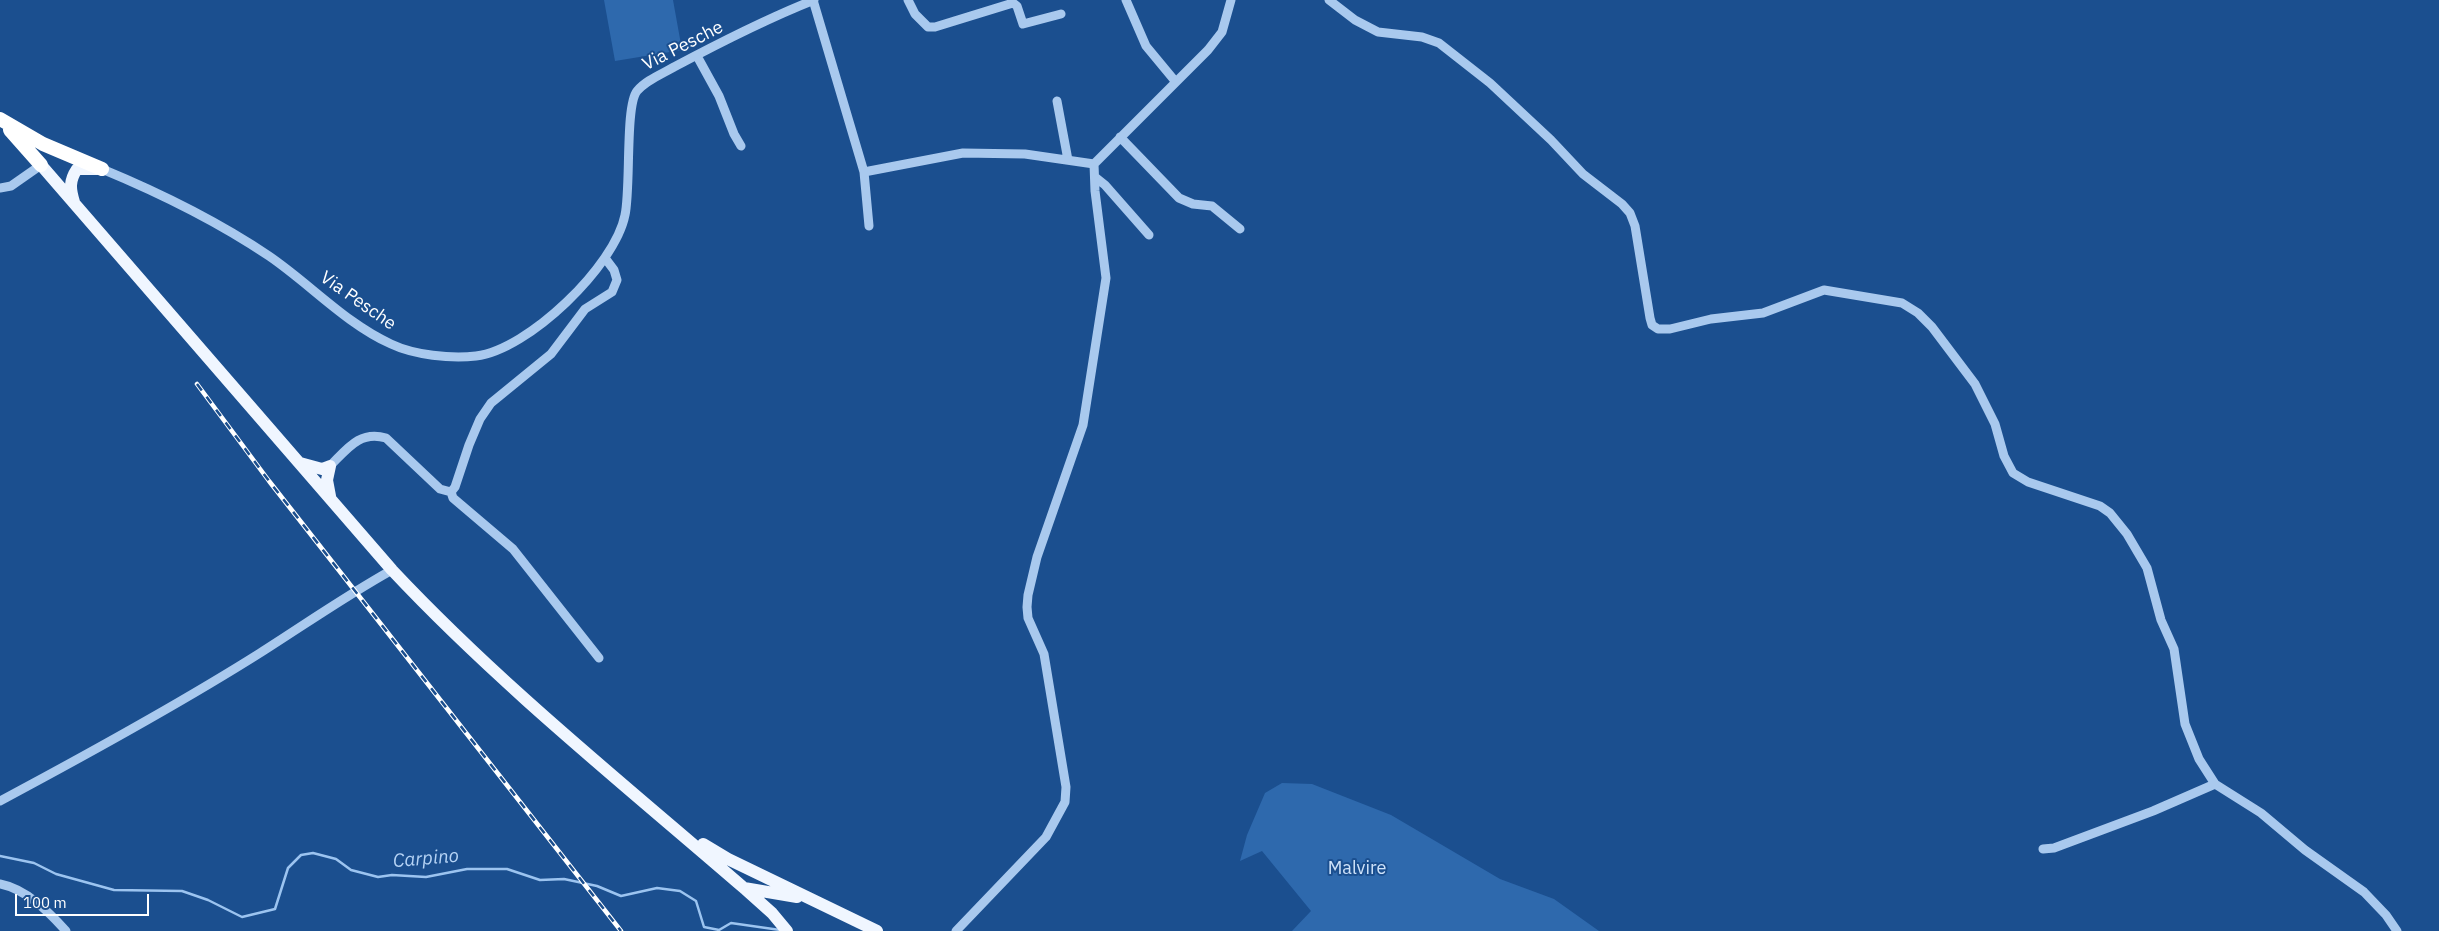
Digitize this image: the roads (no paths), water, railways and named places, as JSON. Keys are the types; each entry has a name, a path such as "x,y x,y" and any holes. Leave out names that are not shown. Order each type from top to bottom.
{"highway":[{"path":"1,119 41,165"},
{"path":"1,119 43,144 102,169"}],"main road":[{"path":"41,165 392,570 442,622 525,698 772,913 787,931"},
{"path":"74,204 71,178 78,169 85,167 102,169"},
{"path":"300,463 322,469 330,466"},
{"path":"330,466 327,480 331,499"},
{"path":"663,818 707,847 877,931"},
{"path":"744,888 745,880 750,874 758,872"},
{"path":"744,888 783,893 819,904"},
{"path":"772,913 770,903 774,897 783,893"}],"street":[{"path":"813,0 864,172 869,226"},
{"name":"Via Pesche","path":"102,169 226,228 271,257 345,316 392,344 443,357 478,356 519,341 573,296 605,258 625,217 630,179 632,105 635,93 644,84 697,56 813,0"},
{"path":"908,0 915,14 928,27 935,27 1013,3 1017,6 1023,24 1060,14"},
{"path":"1126,0 1146,46 1175,81"},
{"path":"956,931 1046,837 1065,802 1066,787 1044,654 1028,618 1027,607 1028,595 1038,557 1083,426 1106,278 1094,164 1208,50 1222,32 1231,0"},
{"path":"1329,0 1355,20 1378,32 1422,37 1438,43 1510,102 1583,174 1622,204 1630,213 1635,226 1650,318 1652,325 1658,329 1670,329 1711,319 1763,313 1784,307 1824,290 1902,302 1918,314 1932,327 1974,384 1992,418 2004,456 2013,473 2028,482 2100,506 2110,513 2127,534 2147,568 2161,620 2174,649 2180,702 2191,742 2215,784 2261,813 2305,850 2364,892 2386,915 2397,931"},
{"path":"697,56 723,105 734,134 742,146"},
{"path":"1057,101 1068,160"},
{"path":"1120,137 1179,198 1192,204 1212,206 1240,229"},
{"path":"864,172 963,152 1025,154 1094,164"},
{"path":"0,188 11,186 41,165"},
{"path":"1095,177 1105,185 1149,235"},
{"path":"451,492 455,487 468,445 480,419 491,403 551,354 584,309 612,292 617,280 614,270 605,258"},
{"path":"330,466 352,444 363,437 374,434 386,438 440,489 451,492 456,501 513,549 599,658"},
{"path":"0,801 149,720 260,653 356,590 392,570"},
{"path":"2043,849 2054,848 2153,811 2215,784"},
{"path":"0,884 23,894 46,910 66,931"}],"waterway":[{"name":"Carpino","path":"0,856 34,863 56,874 114,890 182,891 208,900 242,917 275,909 288,868 301,855 313,853 336,859 351,870 378,877 392,875 426,877 467,869 507,869 540,880 564,879 597,886 621,896 657,888 680,891 696,901 704,927 719,930 731,923 780,930"}],"railway":[{"path":"197,384 269,481 621,931"}],"park label":[{"name":"Malvire","path":"1357,869"}]}
